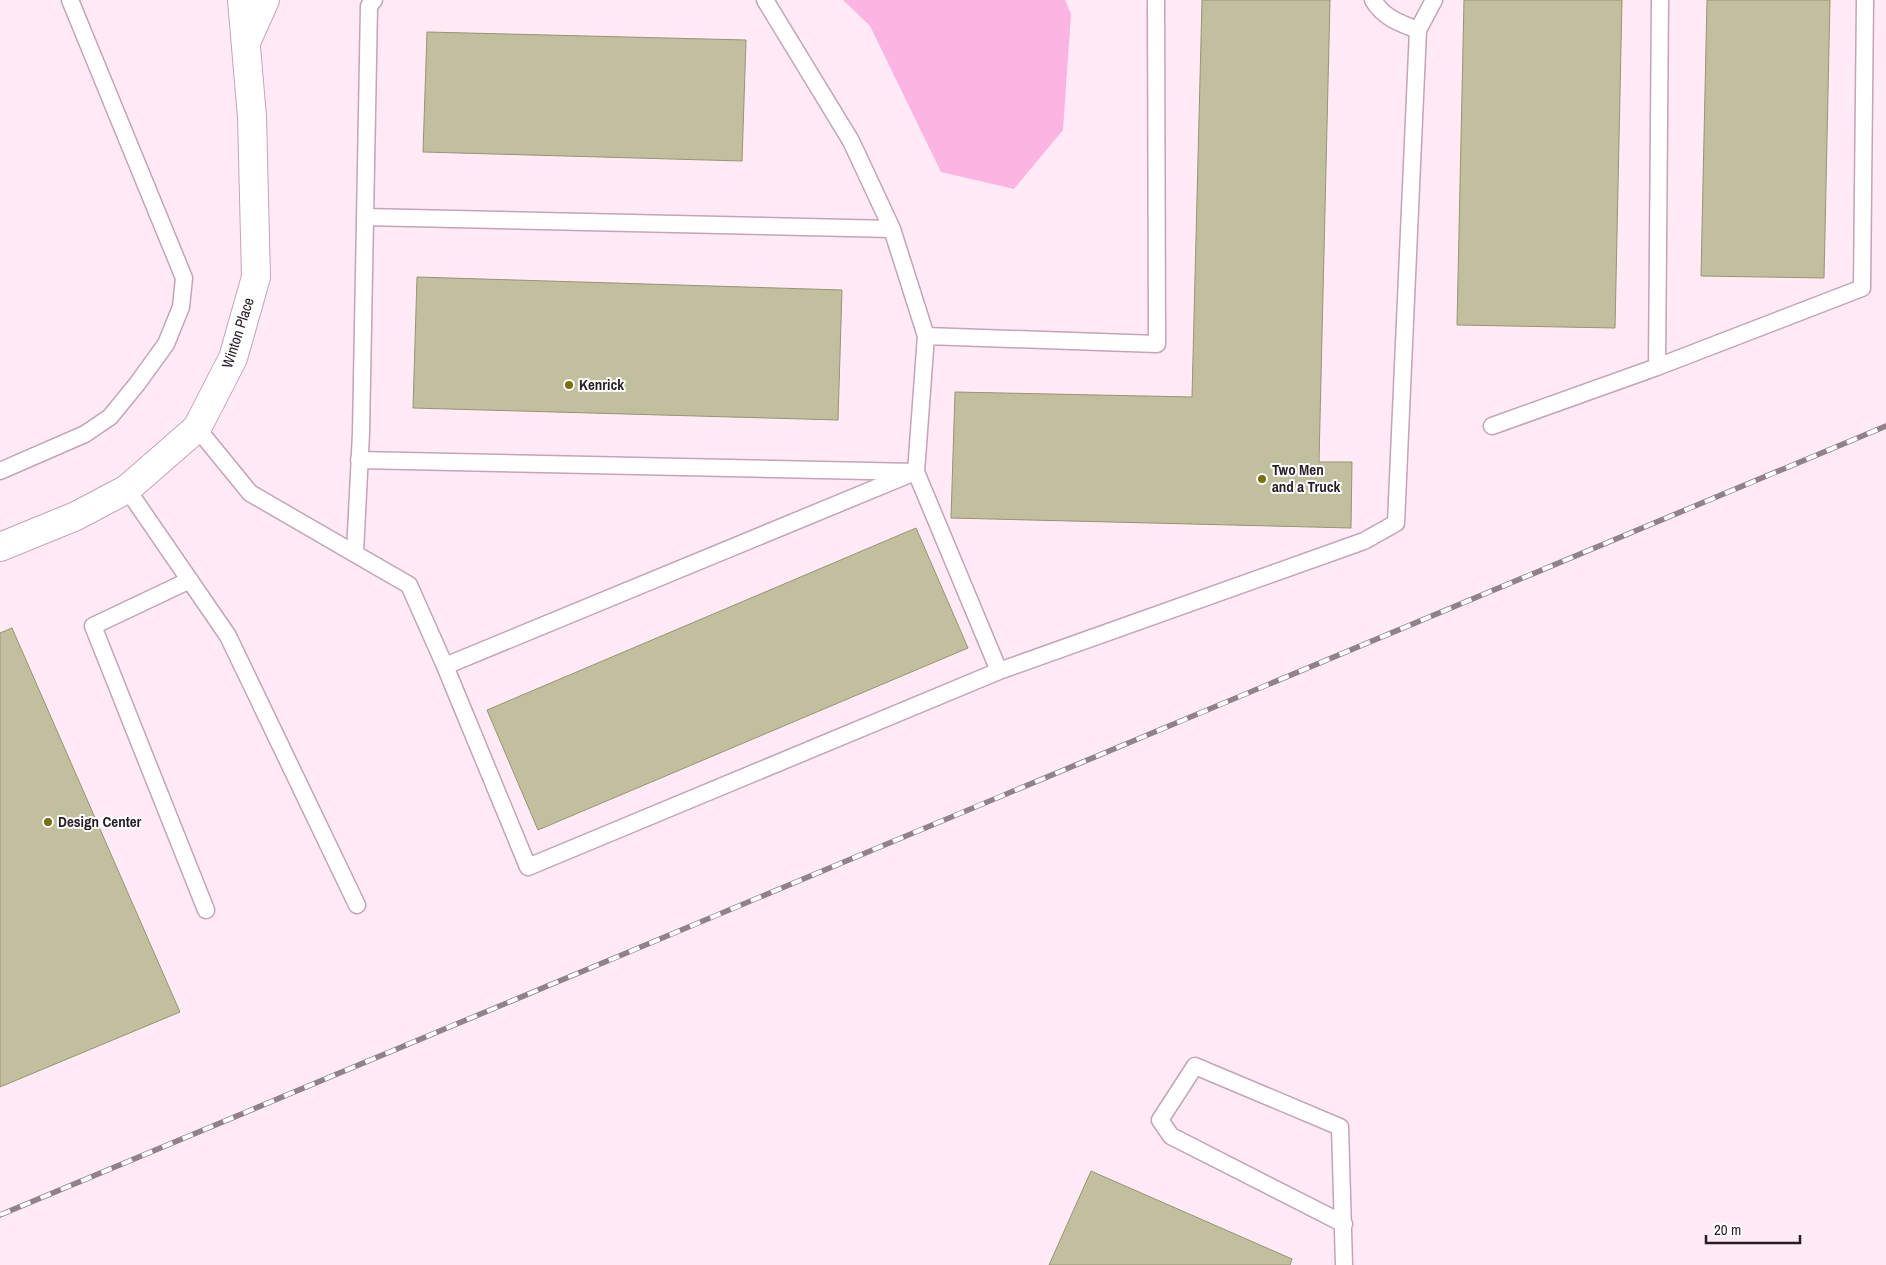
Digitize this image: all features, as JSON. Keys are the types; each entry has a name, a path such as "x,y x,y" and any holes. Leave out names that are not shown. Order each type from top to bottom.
{"street":[{"name":"Winton Place","path":"0,547 76,516 126,489 197,428 233,358 256,276 252,117 242,0"},
{"path":"246,44 264,0"}],"lane":[{"path":"0,471 85,434 110,417 166,344 181,306 184,278 70,0"},
{"path":"355,553 359,460 369,6 374,0"},
{"path":"764,0 851,141 892,230 926,336 916,472 999,672"},
{"path":"926,336 1157,344 1156,0"},
{"path":"1373,0 1379,11 1394,21 1418,30"},
{"path":"197,428 250,492 409,585 445,666 528,867 999,672 1364,542 1396,523 1418,30 1434,0"},
{"path":"1657,367 1660,0"},
{"path":"1492,426 1657,367 1862,288 1865,0"},
{"path":"365,217 892,230"},
{"path":"359,460 916,472"},
{"path":"445,666 916,472"},
{"path":"126,489 228,636 357,905"},
{"path":"190,580 94,626 206,910"},
{"path":"1344,1224 1171,1136 1160,1120 1195,1066 1340,1128 1344,1224 1344,1265"}],"shaded area":[{"path":"843,0 1065,0 1071,14 1063,130 1014,189 941,172 870,26"}],"building":[{"path":"1202,0 1330,0 1319,462 1352,462 1351,528 951,518 955,392 1192,397"},
{"path":"1464,0 1622,0 1615,328 1457,325"},
{"path":"1707,0 1830,0 1824,278 1701,276"},
{"path":"427,32 746,40 742,161 423,152"},
{"path":"417,277 842,290 838,420 413,408"},
{"path":"916,528 968,648 538,830 487,710"},
{"name":"Design Center","path":"12,628 180,1012 0,1087 0,633"},
{"path":"1091,1171 1292,1259 1290,1265 1049,1265"}],"railway":[{"path":"0,1215 1886,426"}],"place":[{"name":"Kenrick","path":"569,385"},
{"name":"Two Men and a Truck","path":"1262,479"},
{"name":"Design Center","path":"48,822"}]}
